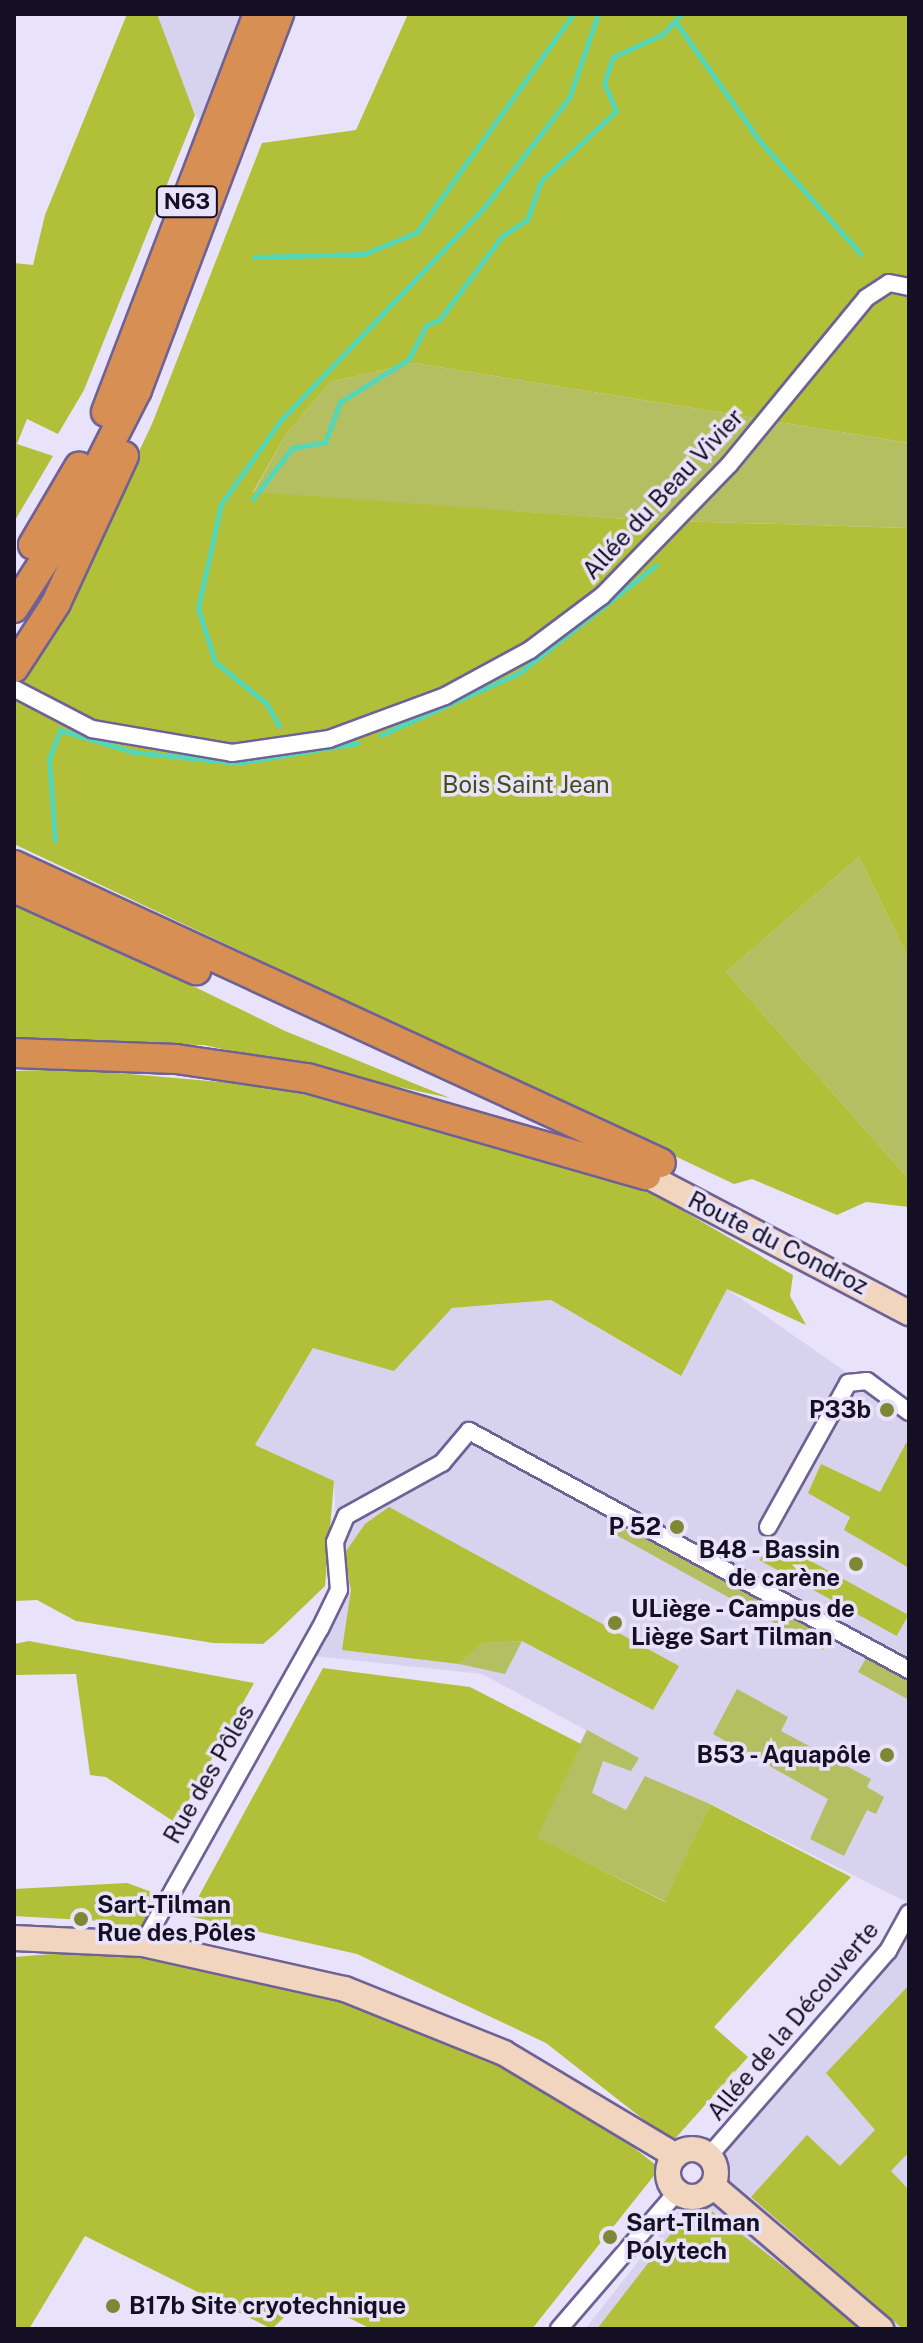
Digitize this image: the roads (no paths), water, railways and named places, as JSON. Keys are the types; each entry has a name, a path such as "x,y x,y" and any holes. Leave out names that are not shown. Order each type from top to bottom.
{"highway":[{"name":"N63","path":"14,576 116,390 258,14"},
{"name":"N63","path":"14,608 72,518 137,390 279,14"},
{"path":"14,668 56,603 111,488 137,423 137,390"},
{"path":"14,853 58,885"},
{"path":"14,865 654,1169"},
{"path":"14,888 654,1169"},
{"path":"14,1053 176,1059 307,1078 654,1169"}],"main road":[{"name":"Route du Condroz","path":"654,1169 821,1266 907,1300"},
{"name":"Route du Condroz","path":"654,1169 907,1300"},
{"path":"821,1266 909,1327"},
{"path":"14,1938 143,1944 284,1971 418,2015 569,2087 676,2156"},
{"path":"713,2186 699,2197 677,2192 668,2170 676,2156 696,2150 709,2156 713,2186 881,2329"}],"street":[{"name":"Allée du Beau Vivier","path":"15,689 92,729 232,753 329,739 445,696 530,650 602,596 729,465 866,298 905,285"},
{"path":"768,1527 848,1383 867,1381 909,1412"},
{"name":"Rue des Pôles","path":"143,1944 339,1590 335,1542 346,1516 442,1463 469,1431 909,1670"},
{"name":"Allée de la Découverte","path":"709,2156 888,1951 909,1913"},
{"path":"559,2329 677,2192"}],"waterway":[{"path":"254,257 364,254 417,232 573,14"},
{"path":"279,726 266,703 215,662 198,608 221,504 281,420 482,210 569,98 598,14"},
{"path":"253,499 292,448 325,442 340,402 409,359 426,325 439,320 502,236 527,220 541,181 616,111 604,83 613,57 663,34 681,14"},
{"path":"677,24 758,139 861,254"},
{"path":"381,735 519,673 656,565"},
{"path":"55,840 49,759 60,730 133,752 238,763 357,743"}],"place":[{"name":"P33b","path":"887,1410"},
{"name":"P 52","path":"677,1527"},
{"name":"B48 - Bassin de carène","path":"856,1564"},
{"name":"ULiège - Campus de Liège Sart Tilman","path":"615,1623"},
{"name":"B53 - Aquapôle","path":"887,1755"},
{"name":"Sart-Tilman Rue des Pôles","path":"81,1919"},
{"name":"Sart-Tilman Polytech","path":"610,2237"},
{"name":"B17b Site cryotechnique","path":"113,2306"}],"park label":[{"name":"Bois Saint Jean","path":"526,785"}]}
